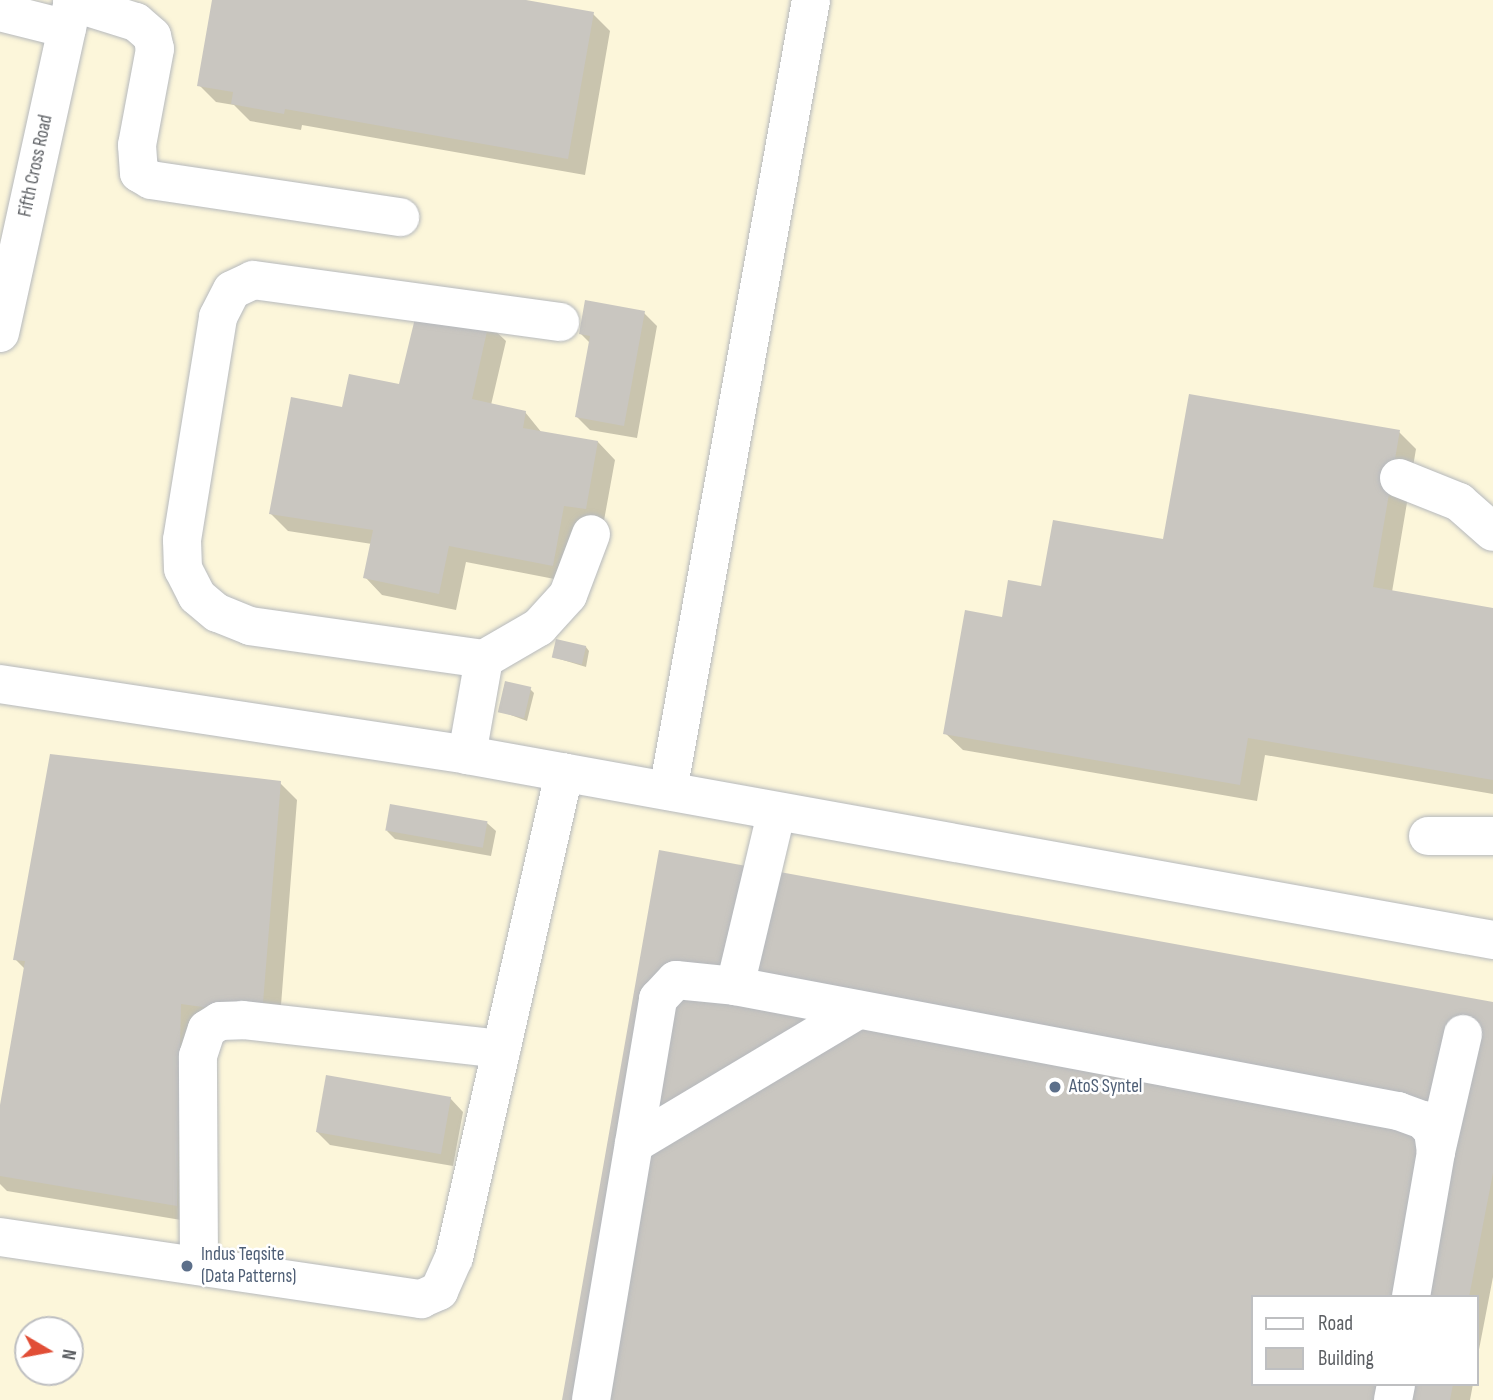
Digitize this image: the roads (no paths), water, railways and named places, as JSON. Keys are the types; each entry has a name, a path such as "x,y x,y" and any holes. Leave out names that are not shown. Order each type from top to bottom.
{"street":[{"path":"668,791 811,0"},
{"path":"0,12 70,10 135,22 152,36 155,49 137,145 139,173 151,180 400,217"},
{"name":"Fifth Cross Road","path":"0,332 70,10"},
{"path":"560,322 253,280 232,290 218,317 181,540 183,569 197,596 216,613 250,626 484,659 539,627 568,595 591,534"},
{"path":"1399,478 1459,502 1493,532"},
{"path":"467,755 484,659"},
{"path":"0,684 467,755 668,791 776,814 1493,940"},
{"path":"0,1237 421,1299 439,1291 454,1258 564,772"},
{"path":"735,986 776,814"},
{"path":"1428,836 1493,836"},
{"path":"591,1400 658,999 676,980 735,986 1398,1111 1423,1120 1433,1131 1436,1152"},
{"path":"634,1144 858,1010"},
{"path":"199,1266 198,1056 207,1029 220,1021 243,1020 501,1049"},
{"path":"1411,1295 1436,1152 1463,1034"}],"place":[{"name":"AtoS Syntel","path":"1055,1087"},
{"name":"Indus Teqsite (Data Patterns)","path":"187,1266"}]}
